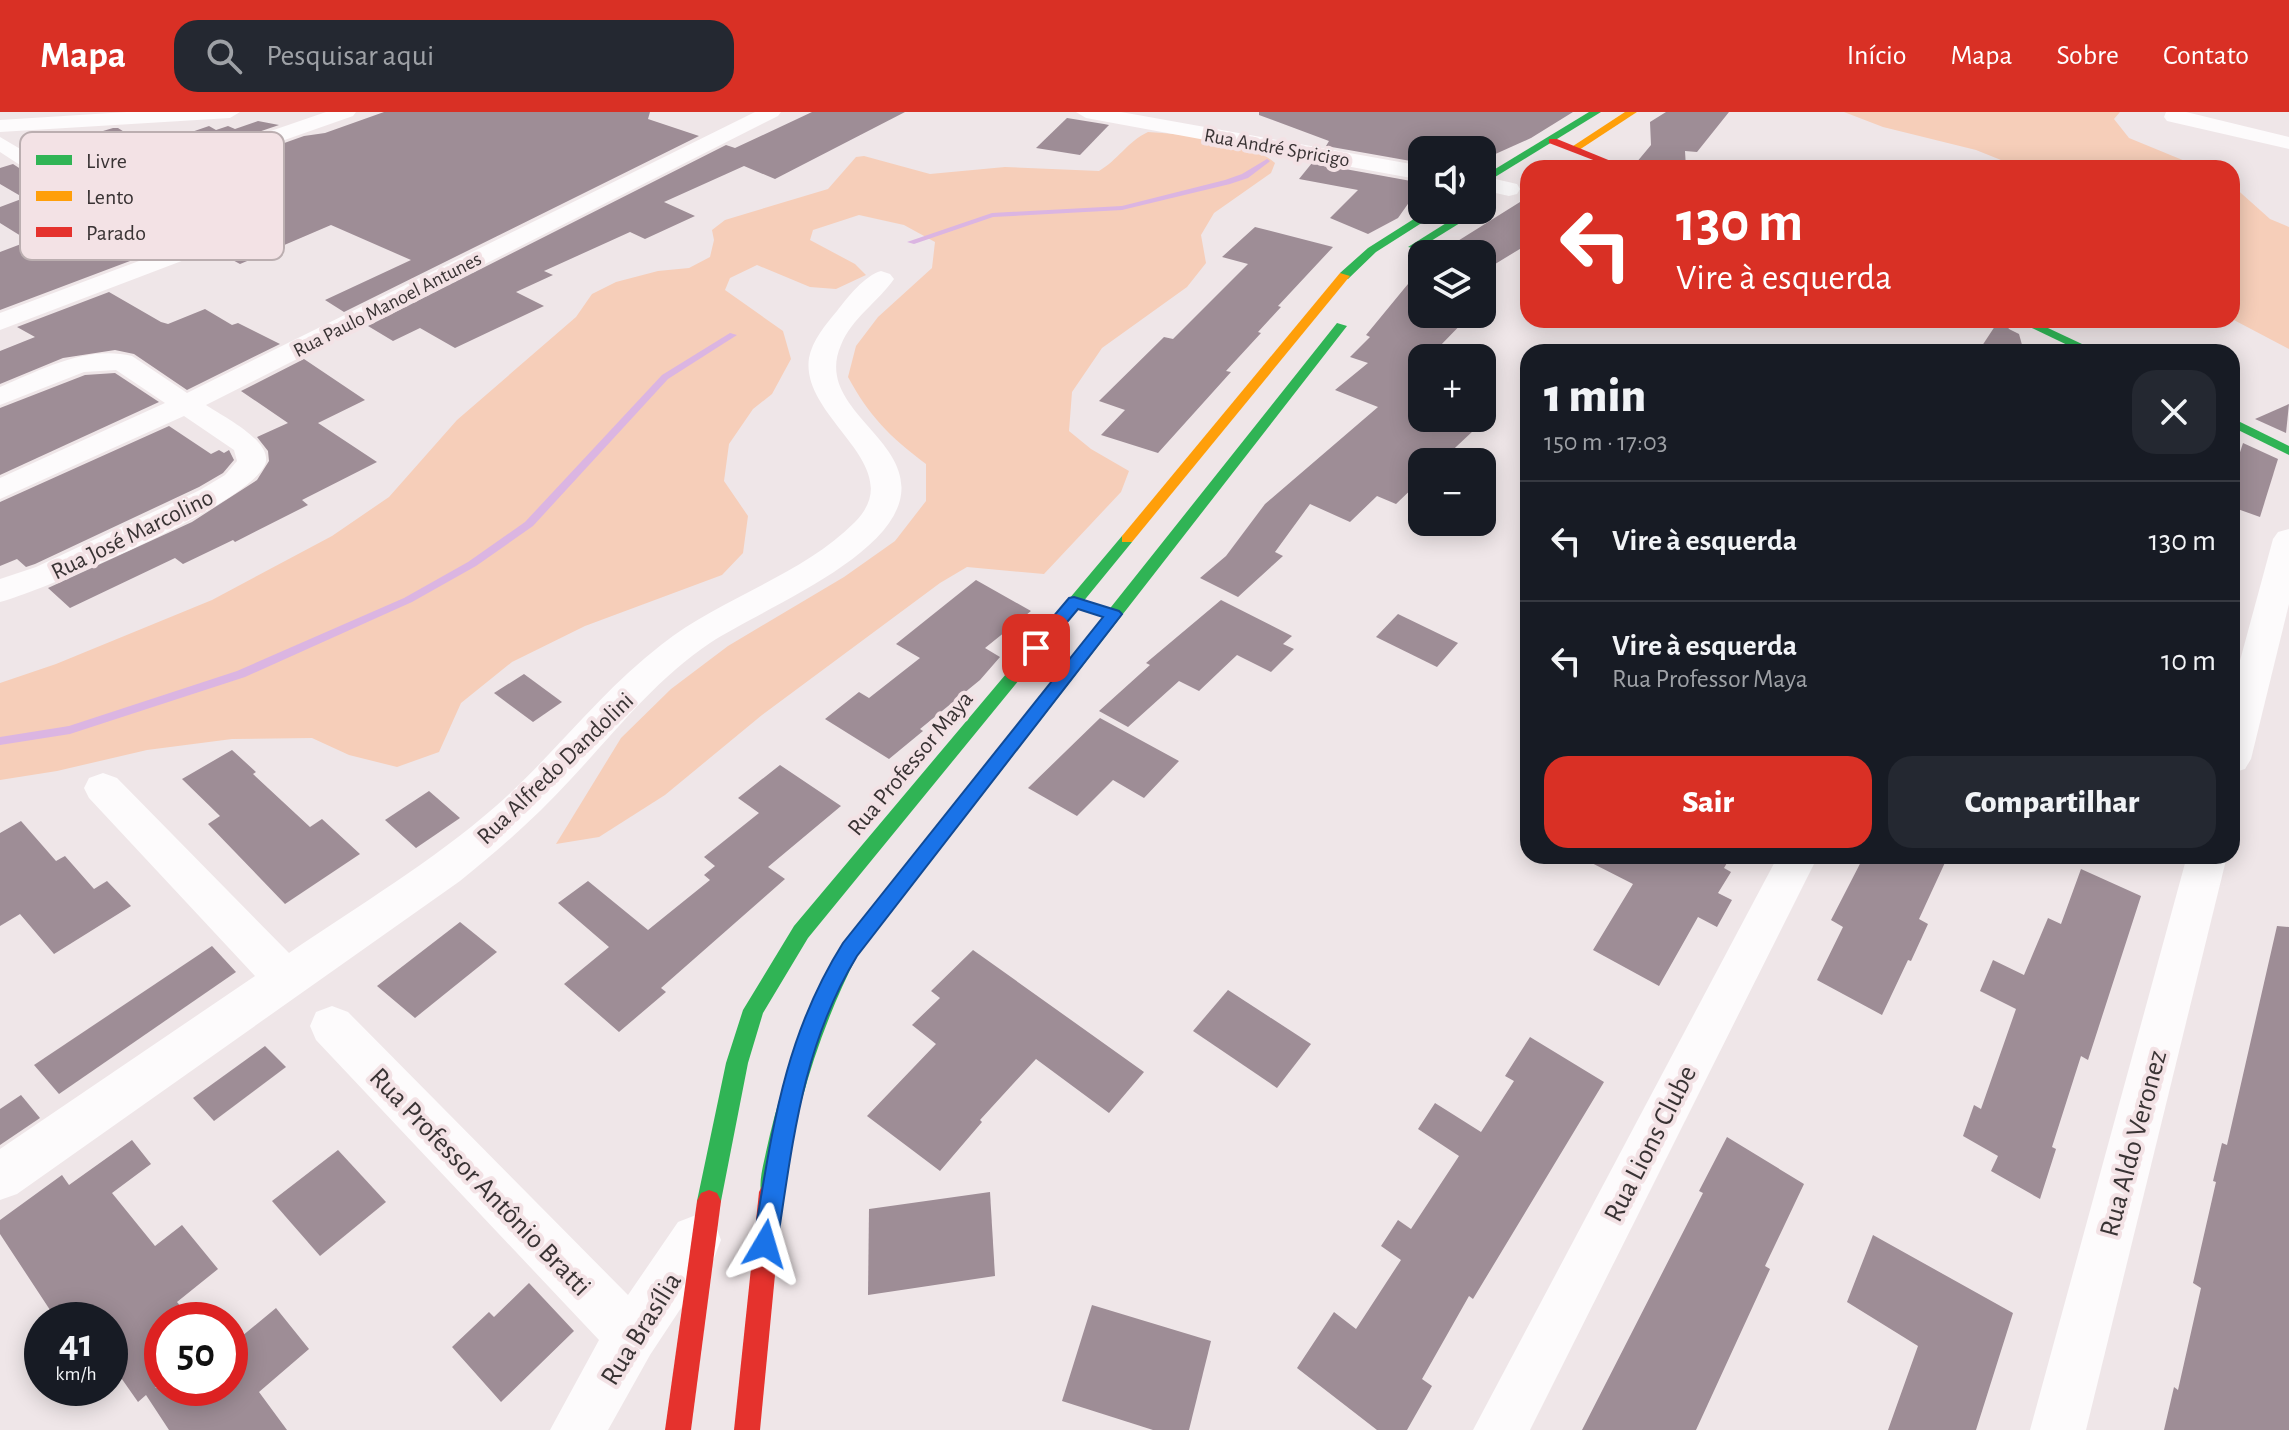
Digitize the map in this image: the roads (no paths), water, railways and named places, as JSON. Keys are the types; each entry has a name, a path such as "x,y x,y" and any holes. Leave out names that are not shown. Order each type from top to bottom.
{"main road":[{"path":"1496,174 1596,112"},
{"path":"1556,160 1632,112"},
{"path":"1550,140 1602,160"},
{"path":"1496,197 1519,183"},
{"name":"Rua Professor Maya","path":"747,1430 762,1215 790,1095 813,1017 850,950 924,818 1074,602 1256,383 1351,278 1372,250 1414,224"},
{"path":"1398,259 1453,224"},
{"name":"Rua Professor Maya","path":"678,1430 717,1225 725,1115 753,1010 801,932 924,818 1113,614 1355,308"},
{"path":"2034,328 2060,344"},
{"path":"1256,383 1289,392"},
{"path":"2240,426 2289,451"},
{"path":"1074,602 1113,614"}],"street":[{"path":"0,126 230,112"},
{"path":"284,133 346,112"},
{"name":"Rua Paulo Manoel Antunes","path":"0,490 187,404 771,112"},
{"name":"Rua André Spricigo","path":"1086,112 1408,170"},
{"path":"2175,115 2289,143"},
{"path":"0,143 20,156"},
{"path":"1496,183 1519,183"},
{"path":"0,322 169,260"},
{"name":"Rua Alfredo Dandolini","path":"0,1177 490,834 528,800 669,656 690,639 820,565 850,545 872,524 885,499 888,479 880,461 834,404 824,379 822,358 845,318 881,279"},
{"path":"0,397 80,364 111,360 131,366 187,404"},
{"name":"Rua José Marcolino","path":"0,591 48,575 211,497 248,471 253,461 252,452 245,444 187,404"},
{"path":"2240,728 2289,539"},
{"path":"103,788 286,979"},
{"name":"Rua Lions Clube","path":"1501,1430 1794,864"},
{"name":"Rua Aldo Veronez","path":"2058,1430 2205,864"},
{"name":"Rua Professor Antônio Bratti","path":"332,1026 631,1336"},
{"name":"Rua Brasília","path":"578,1430 631,1336 717,1225"}],"waterway":[{"path":"911,242 992,215 1122,208 1227,182 1245,176 1267,161"},
{"path":"0,741 70,730 241,674 408,600 472,564 529,524 665,377 733,335"}]}
